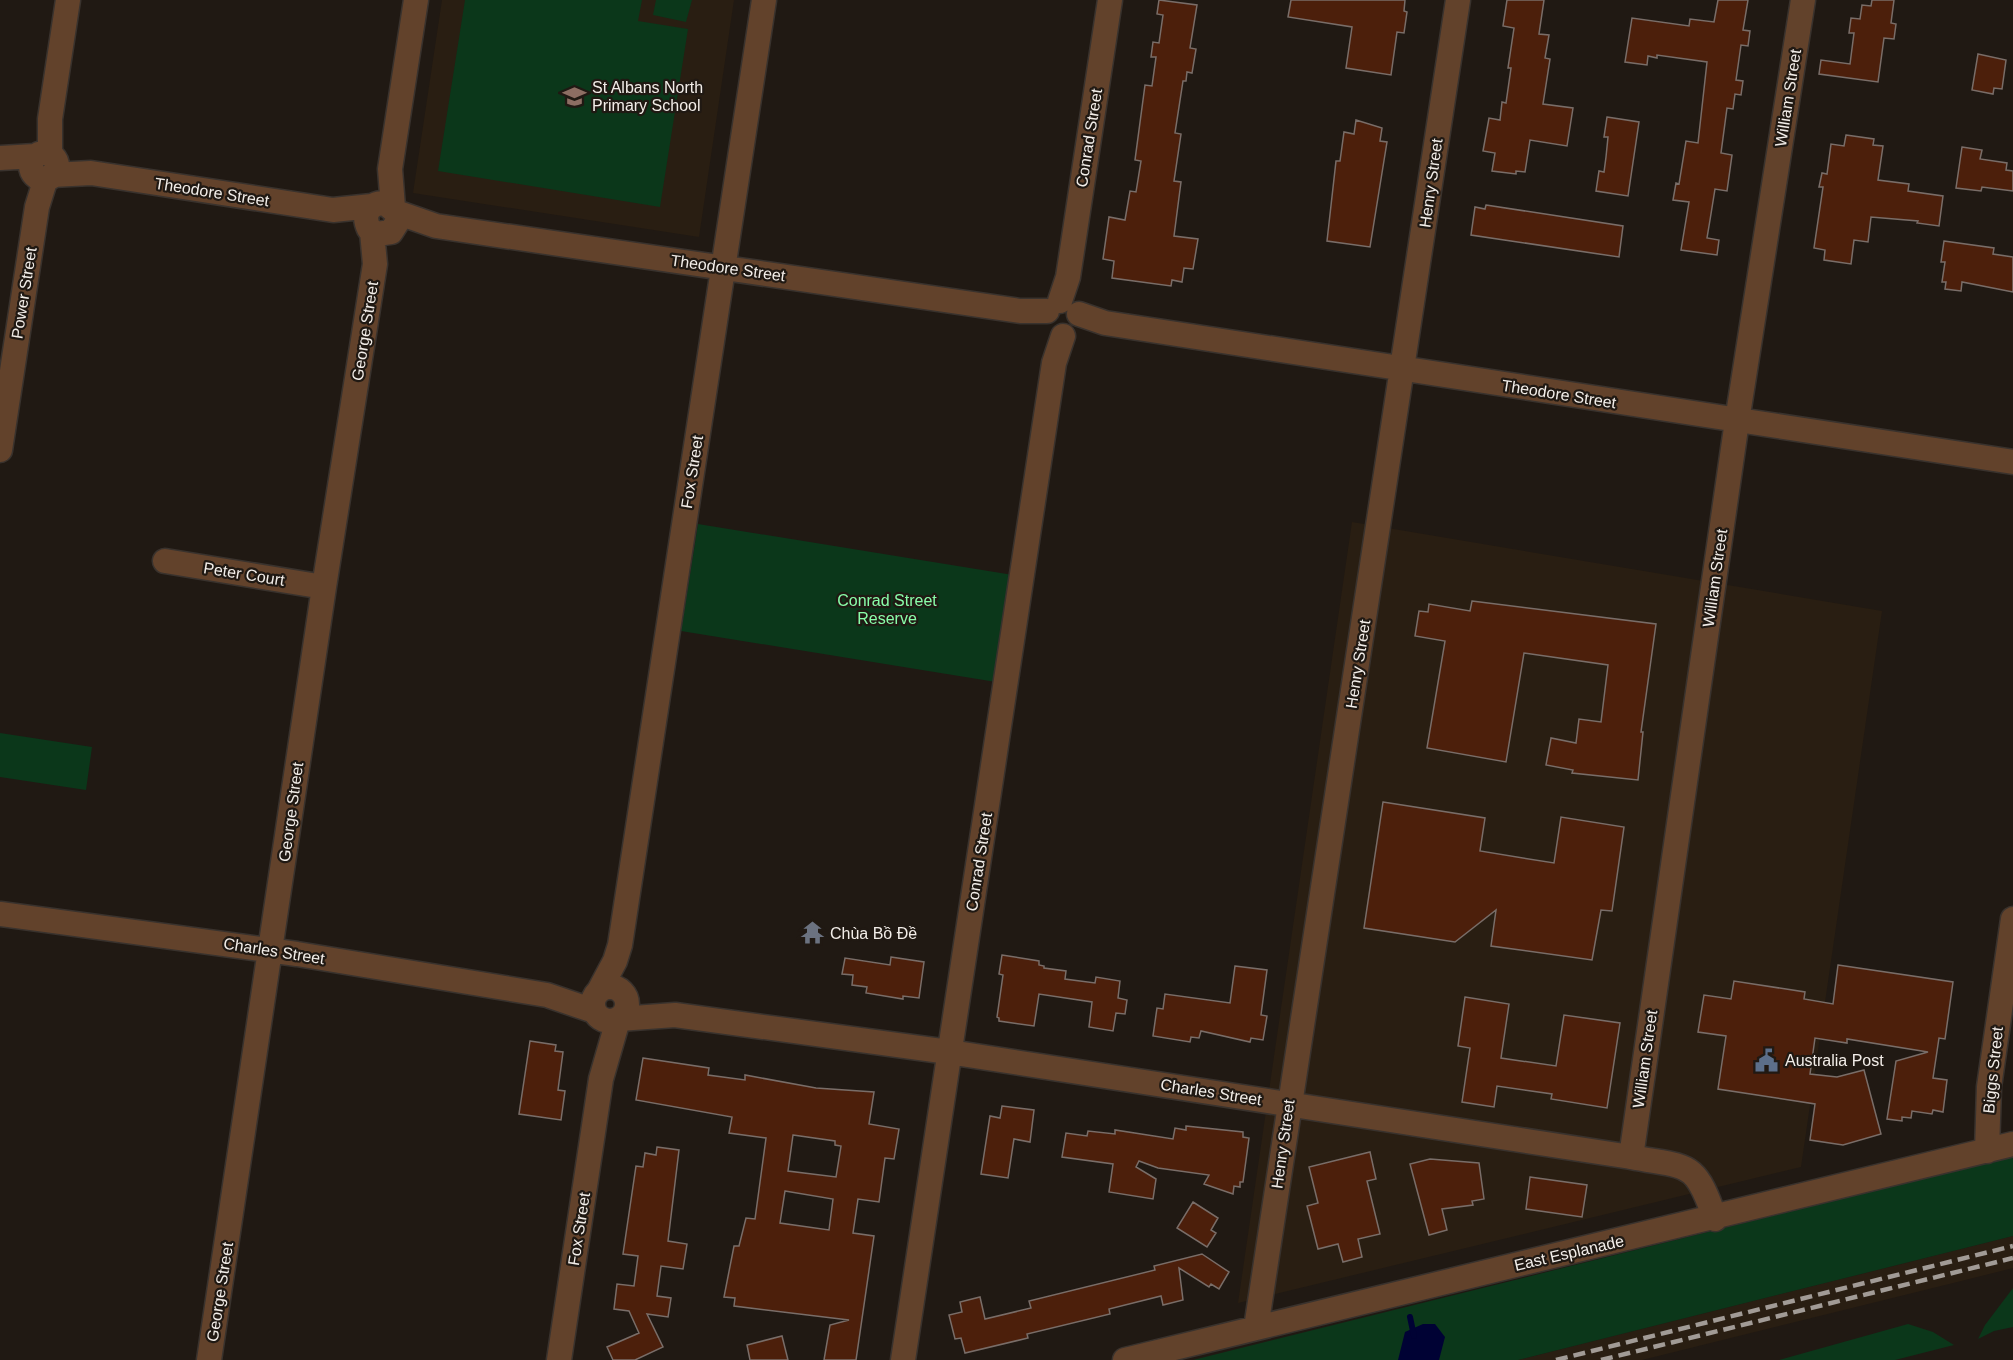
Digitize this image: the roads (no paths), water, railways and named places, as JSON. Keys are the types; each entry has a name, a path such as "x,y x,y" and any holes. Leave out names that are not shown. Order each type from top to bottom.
{"street":[{"name":"Power Street","path":"0,450 68,0"},
{"name":"George Street","path":"209,1360 324,587 416,0"},
{"name":"Fox Street","path":"559,1360 598,1098 609,1005 764,0"},
{"name":"Conrad Street","path":"903,1360 1110,0"},
{"name":"Henry Street","path":"1256,1328 1288,1104 1403,370 1458,0"},
{"name":"William Street","path":"1631,1157 1737,421 1803,0"},
{"name":"Theodore Street","path":"0,160 382,219 1105,323 2013,462"},
{"name":"Peter Court","path":"165,561 324,587"},
{"name":"Charles Street","path":"0,914 271,950 609,1005 949,1052 1631,1157 1676,1166 1694,1173 1702,1183 1715,1219"},
{"name":"Biggs Street","path":"1987,1151 1989,1088 2013,919"},
{"name":"East Esplanade","path":"1125,1360 1715,1219 2013,1144"}],"waterway":[{"path":"1410,1317 1414,1336"}],"railway":[{"path":"1556,1360 2013,1246"},
{"path":"1601,1360 2013,1258"}],"place":[{"name":"St Albans North Primary School","path":"574,96"},
{"name":"Chùa Bồ Đề","path":"812,933"},
{"name":"Australia Post","path":"1767,1060"}],"park label":[{"name":"Conrad Street Reserve","path":"887,609"}]}
